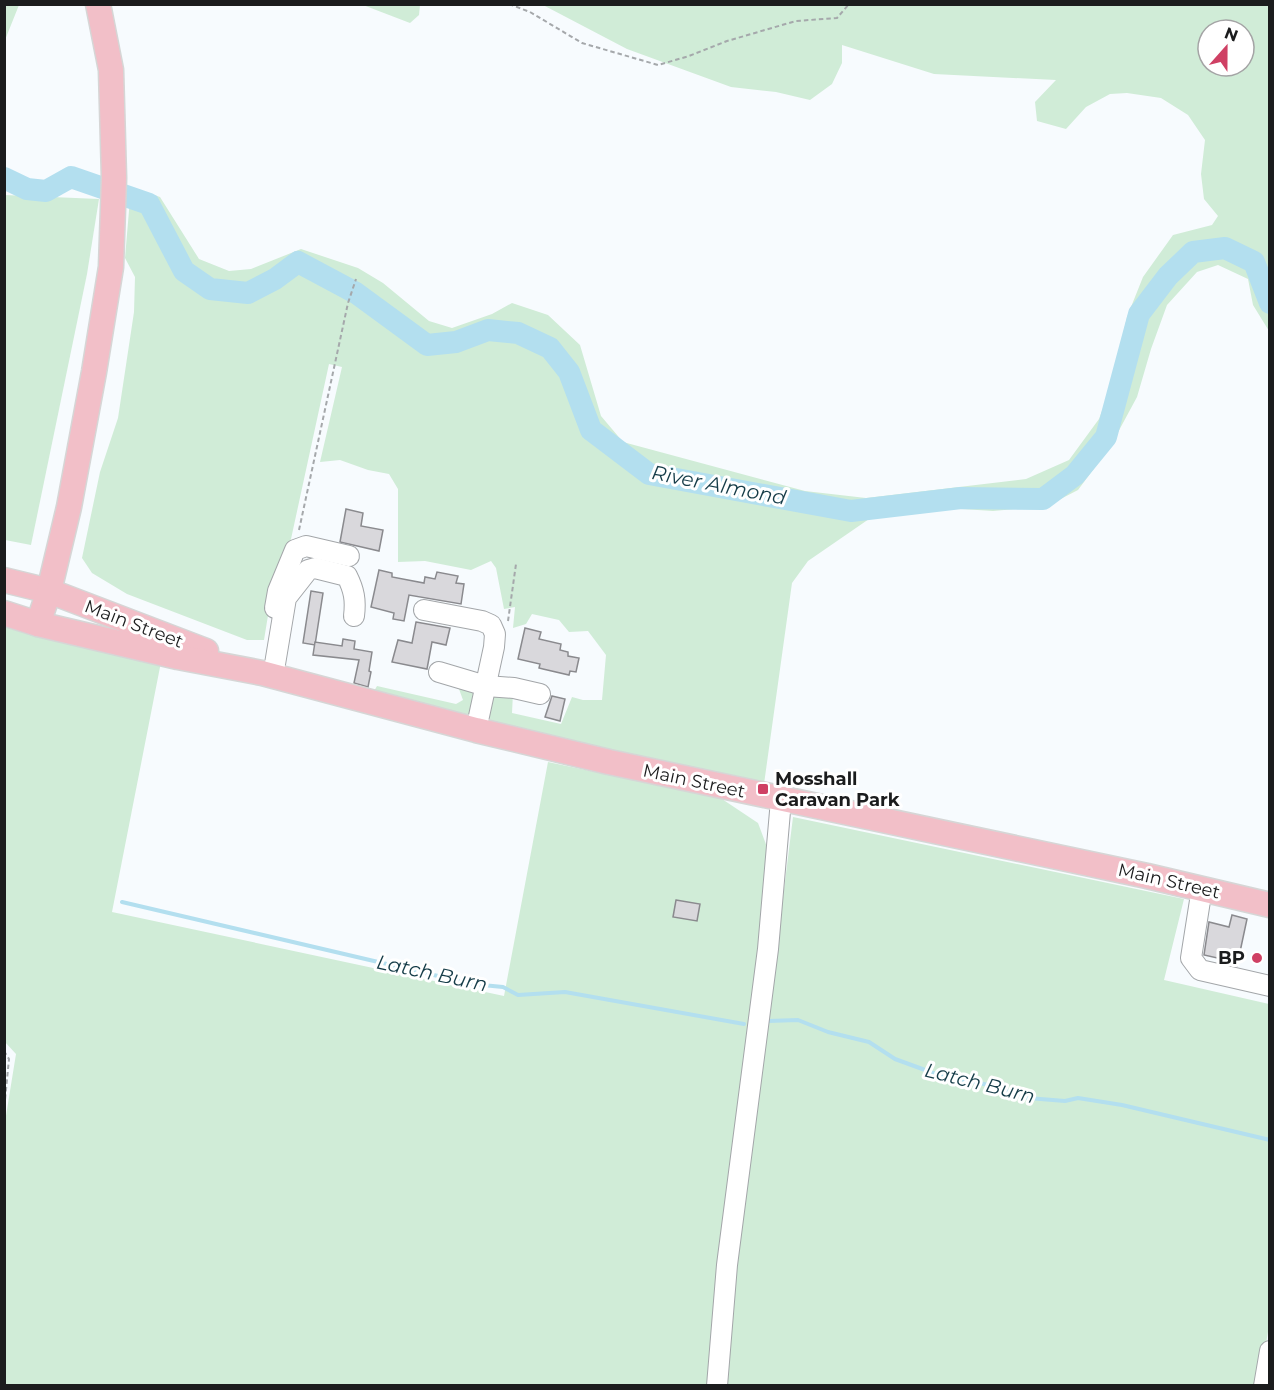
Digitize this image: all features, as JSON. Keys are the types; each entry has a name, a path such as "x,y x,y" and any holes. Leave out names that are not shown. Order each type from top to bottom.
{"main road":[{"path":"43,608 69,507 111,267 113,190 111,70 98,4"},
{"name":"Main Street","path":"4,580 43,608 94,636 178,657 268,674"},
{"name":"Main Street","path":"4,613 43,608 268,674 476,730 782,800 1202,888 1269,905"}],"lane":[{"path":"268,674 278,591 295,550 306,546 349,556"},
{"path":"268,674 286,598 308,570 315,568 346,576 353,587 356,616"},
{"path":"424,610 482,621 491,625 495,634 476,730"},
{"path":"439,672 486,686 540,694"},
{"path":"717,1386 727,1265 768,949 782,800"},
{"path":"1202,888 1191,958 1200,970 1269,986"},
{"path":"1264,1386 1269,1351"}],"path":[{"path":"509,4 530,12 582,43 658,65 727,41 796,21 837,18 849,4"},
{"path":"295,550 348,303 356,279"},
{"path":"4,1051 9,1059 4,1110"}],"green space":[{"path":"420,4 419,15 410,23 363,5"},
{"path":"4,5 19,5 5,40"},
{"path":"543,5 1269,5 1269,331 1253,305 1248,279 1218,265 1197,272 1167,305 1137,397 1110,447 1078,490 1047,506 993,511 931,507 869,519 808,561 792,583 764,784 492,727 488,712 494,690 513,693 512,713 561,724 572,697 583,700 602,700 606,655 588,631 569,632 559,620 532,614 526,624 513,628 515,607 504,609 496,568 491,561 471,570 425,561 398,562 398,489 389,474 368,470 340,460 320,462 342,367 329,364 291,539 271,597 264,640 247,640 127,594 92,573 82,558 100,472 118,418 134,312 135,277 125,258 131,187 160,197 199,259 229,271 251,269 301,249 358,268 383,283 429,321 452,328 492,314 512,303 548,315 580,345 601,416 623,442 805,491 866,498 1026,479 1069,460 1099,419 1111,387 1127,317 1143,277 1173,235 1212,225 1218,216 1204,199 1201,174 1205,140 1188,115 1161,98 1127,93 1110,94 1086,107 1066,129 1037,121 1035,102 1056,80 934,74 842,45 842,63 832,84 810,100 776,92 731,87 627,49"},
{"path":"5,195 99,199 87,274 31,545 5,540"},
{"path":"4,620 161,662 112,912 504,996 548,762 722,799 758,823 767,847 756,983 711,1385 5,1385 4,1128 16,1054 4,1041"},
{"path":"462,683 476,691 479,699 468,718 373,693 377,686 456,704 463,700 459,689"},
{"path":"793,817 1184,899 1164,980 1269,1004 1270,1320 1259,1385 728,1386 724,1375 736,1235 770,1002"}],"building":[{"path":"346,509 363,513 361,526 383,530 379,551 340,542"},
{"path":"379,570 392,573 392,577 424,583 425,577 435,579 437,572 458,576 456,583 464,584 461,604 409,595 404,621 393,619 394,613 371,607"},
{"path":"311,591 323,593 315,645 303,643"},
{"path":"416,622 450,628 446,645 432,642 427,669 392,662 398,640 412,643"},
{"path":"525,628 541,632 539,639 561,644 560,650 568,652 568,656 579,658 576,672 570,671 569,675 539,668 540,664 518,659"},
{"path":"343,639 355,641 354,649 372,652 368,687 354,683 359,660 313,655 315,642 342,646"},
{"path":"552,696 565,699 560,721 545,717"},
{"path":"676,900 700,904 697,921 673,917"},
{"path":"1232,915 1247,919 1237,966 1221,962 1222,959 1204,955 1209,922 1229,927"}],"waterway":[{"name":"River Almond","path":"4,178 27,189 46,191 71,177 149,204 184,271 210,289 248,293 275,279 298,262 356,293 427,345 456,342 488,330 518,333 550,348 569,372 591,430 649,474 851,511 961,498 1043,499 1075,475 1106,437 1139,314 1168,276 1193,252 1225,248 1254,262 1270,303"},
{"name":"Latch Burn","path":"122,902 472,984 503,987 518,995 565,992 744,1024"},
{"name":"Latch Burn","path":"768,1021 798,1020 828,1032 869,1042 895,1059 947,1078 990,1085 1028,1098 1065,1101 1078,1098 1122,1105 1270,1140"}],"place":[{"name":"Mosshall Caravan Park","path":"763,789"},
{"name":"BP","path":"1257,958"}]}
